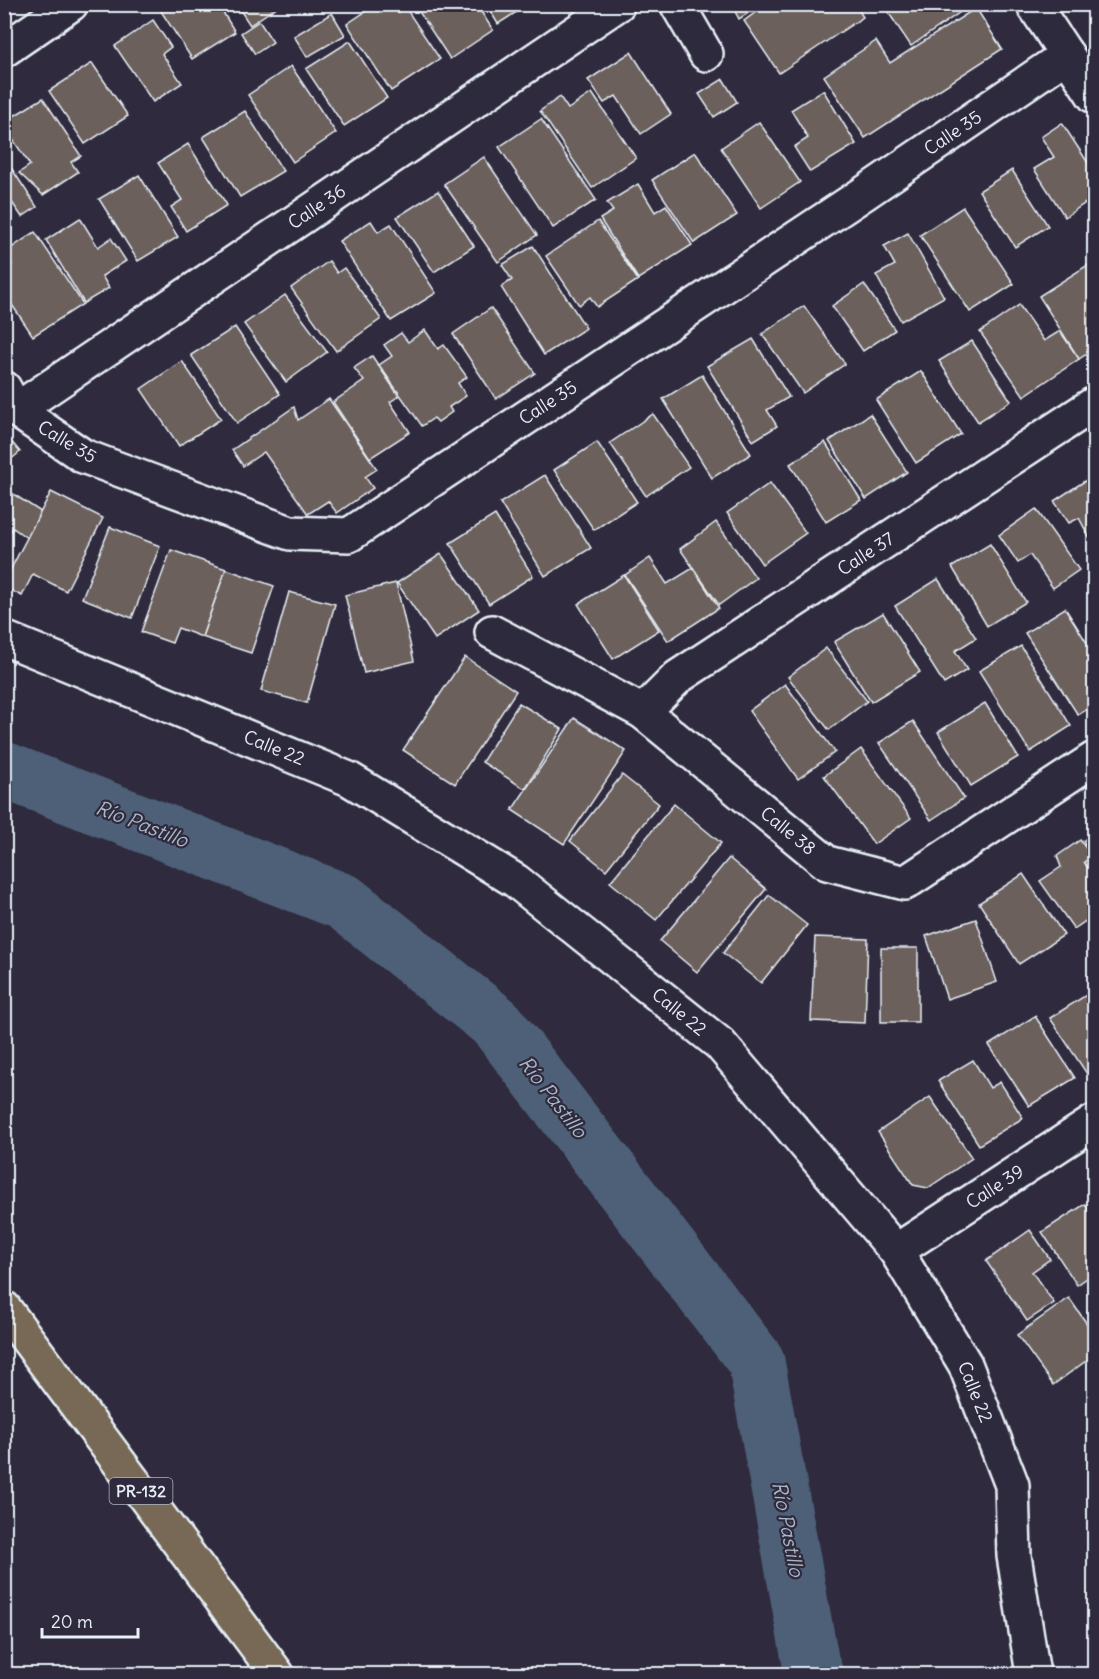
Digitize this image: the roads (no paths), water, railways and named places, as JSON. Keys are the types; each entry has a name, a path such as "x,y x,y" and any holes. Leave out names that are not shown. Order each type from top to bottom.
{"main road":[{"name":"PR-132","path":"4,1308 277,1674"}],"street":[{"path":"4,50 71,4"},
{"name":"Calle 36","path":"10,399 618,4"},
{"path":"677,4 706,54"},
{"path":"1033,4 1095,96"},
{"name":"Calle 35","path":"10,399 83,456 290,533 349,535 863,194 1067,55"},
{"name":"Calle 37","path":"642,712 678,677 1095,404"},
{"name":"Calle 38","path":"492,632 642,712 827,863 904,883 1095,759"},
{"name":"Calle 22","path":"4,638 349,779 516,880 720,1044 896,1251 965,1364 1011,1485 1014,1556 1033,1674"},
{"name":"Calle 39","path":"896,1251 1095,1122"}],"waterway":[{"name":"Río Pastillo","path":"4,770 344,902 496,1023 756,1361 811,1664 815,1674"}]}
